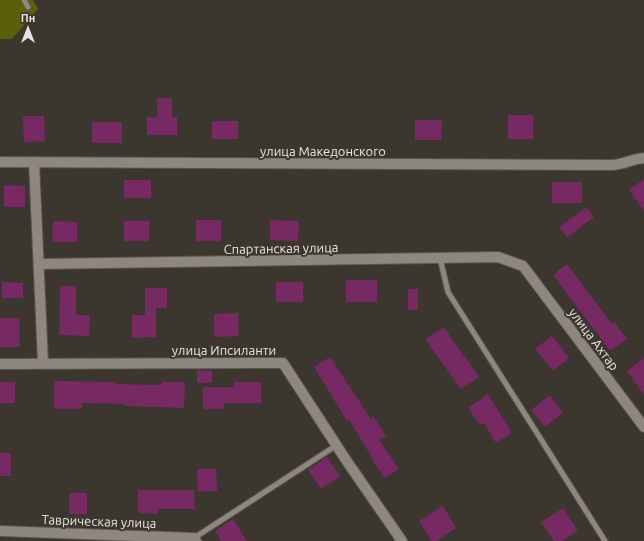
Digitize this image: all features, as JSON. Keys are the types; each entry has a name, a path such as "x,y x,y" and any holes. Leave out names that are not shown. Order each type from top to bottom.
{"street":[{"name":"улица Македонского","path":"0,162 613,165 624,164 635,159 644,158"},
{"path":"34,162 43,363"},
{"name":"Спартанская улица","path":"39,264 498,258 523,266"},
{"name":"улица Ахтар","path":"523,266 644,427"},
{"name":"улица Ипсиланти","path":"0,364 283,363 402,541"},
{"name":"Таврическая улица","path":"0,531 195,539"}],"lane":[{"path":"24,0 28,7"},
{"path":"440,258 448,292 605,541"},
{"path":"195,539 337,445"}],"shaded area":[{"path":"0,0 33,0 38,9 12,39 0,39"}],"building":[{"path":"157,98 172,98 172,117 177,117 177,135 147,135 147,117 157,117"},
{"path":"508,115 533,115 533,139 508,139"},
{"path":"23,116 44,116 45,141 24,142"},
{"path":"415,120 442,120 441,140 415,140"},
{"path":"212,121 238,121 238,139 212,139"},
{"path":"92,122 122,122 122,143 92,143"},
{"path":"644,179 644,211 629,190"},
{"path":"124,180 151,180 151,198 124,198"},
{"path":"552,182 582,182 582,203 552,203"},
{"path":"4,185 25,186 25,207 4,207"},
{"path":"586,207 594,217 567,237 559,227"},
{"path":"196,220 221,220 221,241 196,241"},
{"path":"270,220 299,221 298,241 270,240"},
{"path":"53,221 77,222 77,242 52,242"},
{"path":"124,221 149,221 149,241 124,241"},
{"path":"567,264 612,324 614,322 627,339 610,351 553,275"},
{"path":"346,280 377,280 377,302 346,302"},
{"path":"2,282 23,283 23,298 2,298"},
{"path":"276,282 303,282 303,302 276,302"},
{"path":"60,286 76,286 76,315 90,315 89,336 59,335"},
{"path":"145,288 167,288 167,308 156,308 156,337 132,338 132,315 145,315"},
{"path":"408,289 418,289 418,310 408,310"},
{"path":"238,313 239,336 214,337 214,314"},
{"path":"0,318 19,318 20,347 0,347"},
{"path":"444,327 479,377 461,389 425,339"},
{"path":"552,336 569,358 553,371 535,349"},
{"path":"330,357 371,419 374,417 386,436 379,440 399,469 385,478 372,460 373,459 349,420 347,421 314,367"},
{"path":"644,358 644,395 627,371"},
{"path":"197,370 212,371 212,383 197,383"},
{"path":"54,381 115,382 115,384 162,385 162,382 185,382 184,408 82,403 82,409 54,409"},
{"path":"0,382 15,382 15,403 0,403"},
{"path":"234,382 261,382 261,403 224,403 224,409 203,409 203,387 234,387"},
{"path":"488,394 512,433 496,443 484,423 480,425 468,408"},
{"path":"550,395 563,413 545,427 531,410"},
{"path":"0,453 11,453 11,476 0,476"},
{"path":"327,457 340,476 321,489 308,470"},
{"path":"197,469 216,469 217,491 198,492"},
{"path":"138,490 194,490 195,509 158,509 158,514 138,513"},
{"path":"69,493 87,493 87,514 69,514"},
{"path":"443,506 456,528 436,541 432,541 419,521"},
{"path":"563,508 578,531 562,541 554,541 541,522"},
{"path":"233,519 247,541 221,541 215,531"}]}
